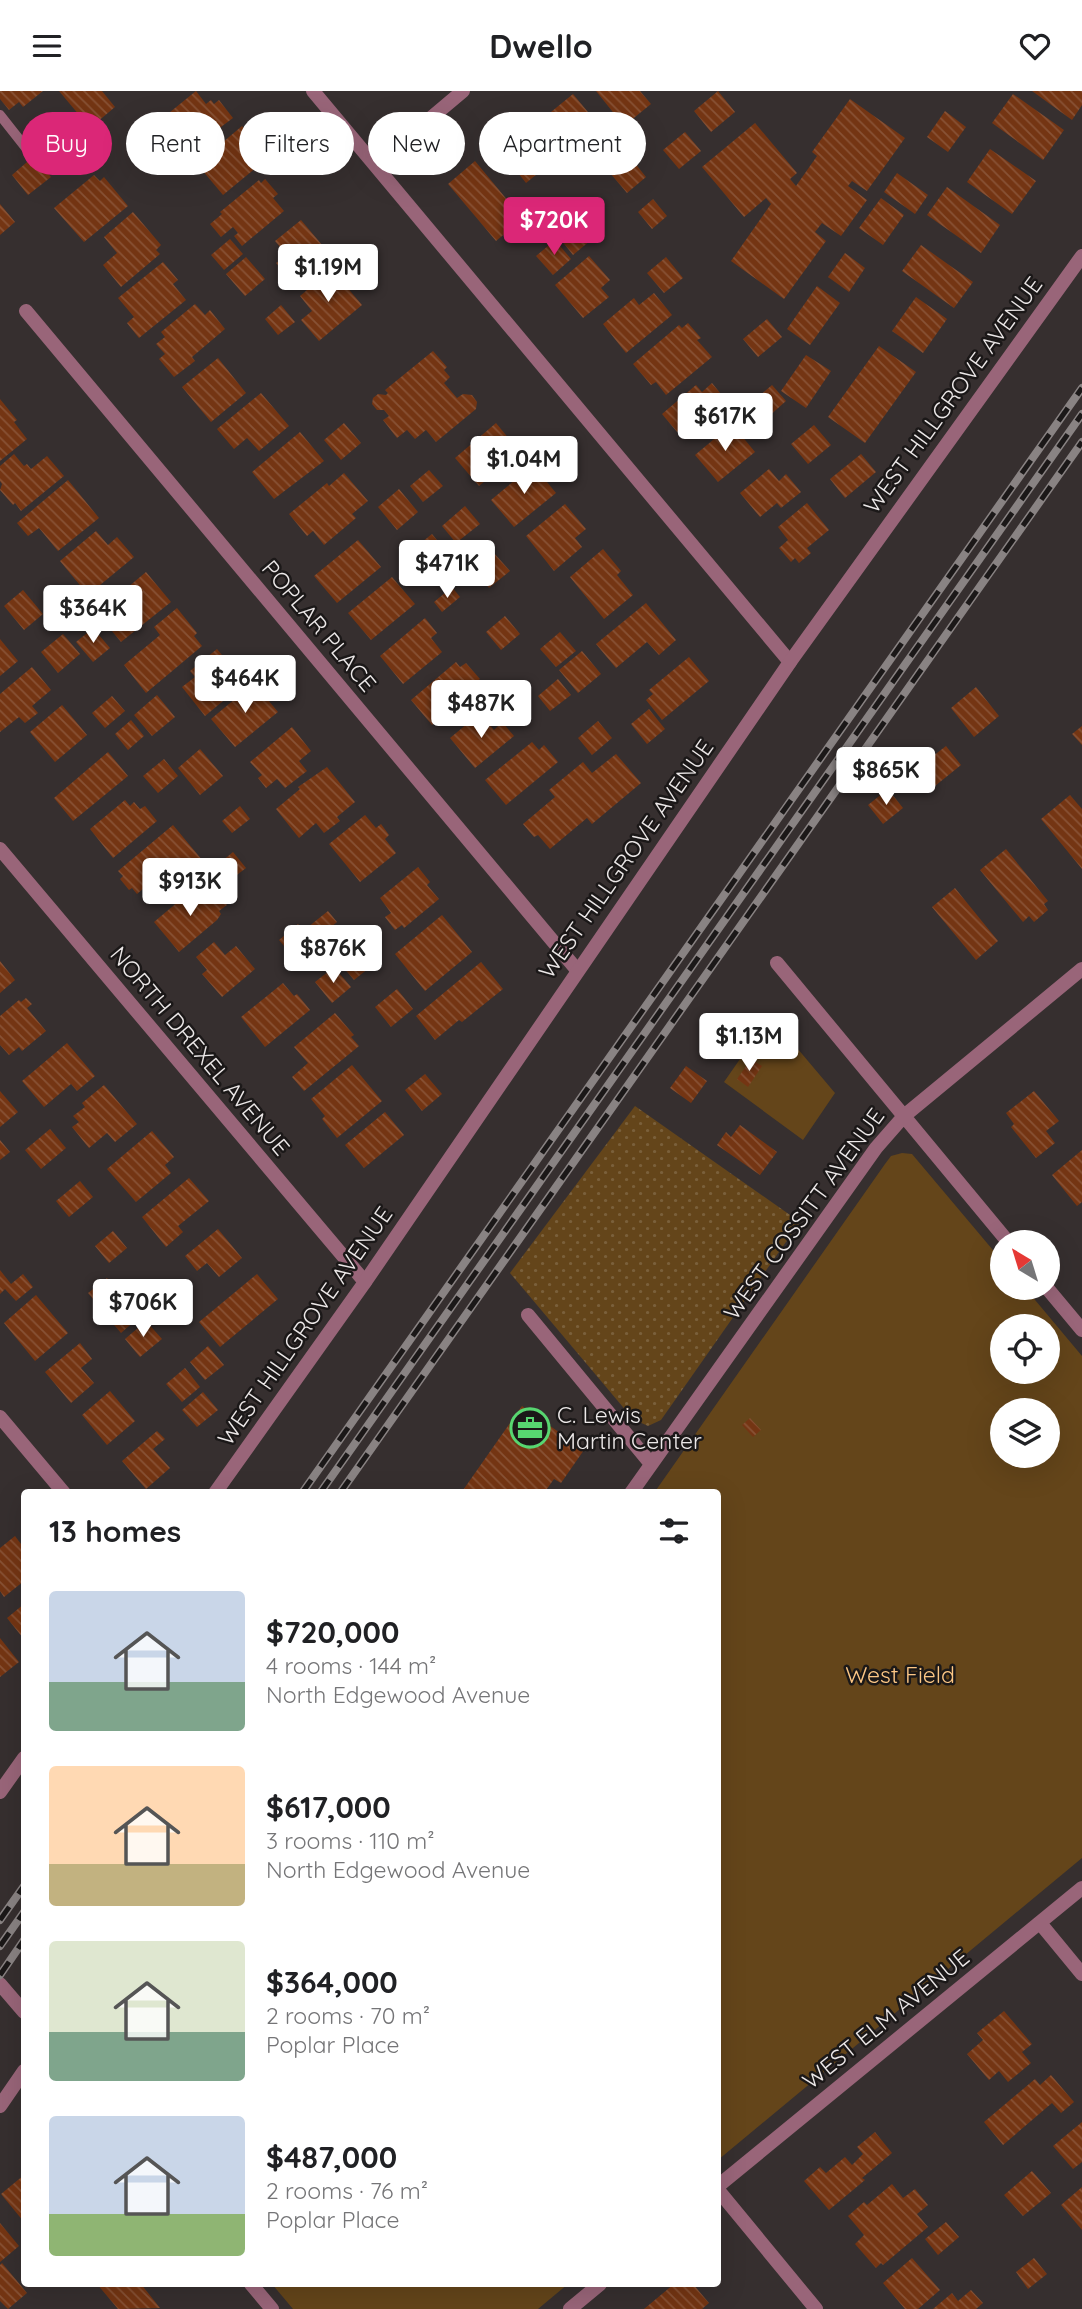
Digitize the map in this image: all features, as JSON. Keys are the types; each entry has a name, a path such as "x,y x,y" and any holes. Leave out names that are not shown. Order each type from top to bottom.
{"street":[{"path":"313,91 368,158"},
{"path":"438,112 463,91"},
{"path":"382,175 790,661"},
{"name":"WEST HILLGROVE AVENUE","path":"218,1489 365,1282 790,661 1082,256"},
{"name":"POPLAR PLACE","path":"26,311 577,970"},
{"name":"NORTH DREXEL AVENUE","path":"0,849 365,1282"},
{"path":"777,963 998,1230"},
{"name":"WEST COSSITT AVENUE","path":"634,1489 876,1149 904,1116 1082,968"},
{"path":"1057,1300 1082,1330"},
{"path":"528,1315 651,1465"},
{"path":"0,1417 61,1489"},
{"path":"0,1792 21,1762"},
{"name":"WEST ELM AVENUE","path":"721,2186 1082,1888"},
{"path":"1040,1923 1082,1973"},
{"path":"0,1984 21,2008"},
{"path":"0,2106 21,2075"},
{"path":"721,2192 816,2309"},
{"path":"254,2287 272,2309"},
{"path":"570,2309 596,2287"}],"lane":[{"path":"0,115 21,142"}],"green space":[{"path":"770,1016 835,1093 803,1140 724,1082"},
{"path":"635,1106 800,1222 661,1420 648,1426 633,1419 510,1273"},
{"name":"West Field","path":"912,1154 990,1247 990,1300 1035,1300 1047,1314 990,1314 990,1384 1060,1384 1060,1330 1082,1356 1082,1858 721,2158 721,1489 657,1489 891,1156"},
{"path":"275,2287 564,2287 538,2309 293,2309"}],"building":[{"path":"0,91 43,91 23,107 19,102 9,110 0,99"},
{"path":"59,91 102,91 115,107 109,112 77,112"},
{"path":"196,91 206,104 211,100 214,104 219,100 233,118 225,124 225,112 170,112"},
{"path":"596,91 640,91 651,104 641,112 613,112"},
{"path":"718,91 735,112 711,132 694,111"},
{"path":"1032,91 1082,91 1082,105 1072,120"},
{"path":"573,94 588,112 551,112"},
{"path":"1013,94 1064,130 1043,160 992,123"},
{"path":"850,99 905,138 867,191 852,181 848,186 867,200 841,236 822,223 815,232 826,241 784,299 731,261 771,204 766,198 744,217 702,167 755,123 797,173 790,179 796,186 817,156 812,152"},
{"path":"945,111 966,127 948,152 927,137"},
{"path":"239,129 239,175 247,175 223,195 206,175 225,175 225,140"},
{"path":"685,132 701,151 679,169 663,150"},
{"path":"990,149 1036,181 1012,214 967,182"},
{"path":"475,161 479,166 479,175 487,175 523,219 496,241 448,184 459,175 465,175 465,170"},
{"path":"21,167 21,175 51,177 28,195 12,175"},
{"path":"897,173 928,195 915,214 884,192"},
{"path":"94,175 100,181 104,177 128,206 84,242 54,208"},
{"path":"520,175 536,175 526,183"},
{"path":"612,175 644,175 646,177 627,193"},
{"path":"265,179 278,194 273,198 284,211 242,246 234,236 238,233 233,227 221,237 210,224 222,214 220,212 259,180 261,183"},
{"path":"947,187 1000,225 981,253 927,215"},
{"path":"881,198 904,215 883,245 859,228"},
{"path":"653,199 667,216 652,229 638,212"},
{"path":"0,204 15,222 0,235"},
{"path":"133,212 161,245 156,250 160,254 121,287 103,265 117,253 104,237"},
{"path":"301,220 328,252 292,282 276,263 287,255 275,241"},
{"path":"574,221 591,240 573,255 557,235"},
{"path":"230,239 243,254 224,270 211,255"},
{"path":"555,240 571,259 553,275 536,256"},
{"path":"921,245 973,282 954,308 902,271"},
{"path":"845,253 865,268 849,292 828,277"},
{"path":"589,256 610,280 601,288 609,297 583,318 555,285"},
{"path":"246,257 265,279 245,296 226,274"},
{"path":"666,257 683,278 664,293 647,273"},
{"path":"163,262 178,280 173,284 186,300 139,338 127,323 134,317 118,298"},
{"path":"330,267 362,305 319,341 301,320 312,311 300,296 307,290 305,287"},
{"path":"817,286 840,303 810,345 787,329"},
{"path":"654,293 672,315 626,353 603,324 634,298 639,305"},
{"path":"916,297 947,319 923,353 892,331"},
{"path":"195,304 205,315 210,310 225,329 192,357 195,361 174,377 159,359 165,354 156,344 165,337 161,332"},
{"path":"281,305 295,322 278,335 265,319"},
{"path":"767,319 782,337 758,357 743,339"},
{"path":"688,323 701,338 697,340 712,357 666,395 656,382 651,385 633,364 679,325 682,328"},
{"path":"879,346 916,372 865,443 828,417"},
{"path":"433,351 447,367 444,370 450,377 444,383 457,398 463,394 472,395 477,402 476,409 436,442 426,430 415,439 407,430 397,438 383,420 389,416 384,410 377,410 372,404 373,398 378,394 386,395 388,393 385,390"},
{"path":"806,355 831,371 806,408 781,391"},
{"path":"218,358 246,393 211,422 182,387"},
{"path":"712,383 725,399 687,431 683,427 677,432 662,414 696,385 702,392"},
{"path":"772,385 786,401 767,418 753,401"},
{"path":"261,393 289,426 259,451 247,438 234,449 217,429"},
{"path":"0,399 17,420 14,422 27,439 0,461"},
{"path":"344,423 361,443 341,460 324,440"},
{"path":"496,423 520,452 479,486 455,458"},
{"path":"732,424 755,452 718,482 695,455"},
{"path":"814,425 831,445 808,464 791,444"},
{"path":"300,432 324,461 274,499 252,472"},
{"path":"14,454 24,466 27,464 31,469 47,456 64,476 21,511 0,490 0,466"},
{"path":"861,454 876,472 845,498 830,479"},
{"path":"533,465 556,493 514,527 491,500"},
{"path":"769,469 779,481 786,474 801,492 781,508 777,503 760,517 740,493"},
{"path":"429,470 443,486 423,502 410,486"},
{"path":"344,473 368,501 352,514 356,518 324,545 313,531 307,536 289,514 327,483 329,486"},
{"path":"68,480 99,518 58,551 39,528 28,536 17,523"},
{"path":"399,489 418,512 397,530 378,507"},
{"path":"807,503 829,530 807,548 811,553 799,563 795,558 791,562 779,548 788,540 778,527"},
{"path":"565,504 586,529 575,538 582,547 554,571 526,536"},
{"path":"465,506 480,524 456,543 442,526"},
{"path":"96,531 108,545 117,537 134,557 88,595 60,561"},
{"path":"432,534 447,552 428,568 412,550"},
{"path":"358,540 381,567 337,603 314,576"},
{"path":"603,549 621,571 617,575 633,595 604,619 570,577"},
{"path":"494,553 510,571 489,588 474,569"},
{"path":"146,572 171,602 121,642 97,613"},
{"path":"392,577 415,604 371,640 348,613"},
{"path":"452,587 460,597 442,612 434,602"},
{"path":"23,590 43,614 24,630 4,606"},
{"path":"646,603 676,640 659,655 647,642 616,668 596,644"},
{"path":"177,608 197,633 194,636 202,646 146,693 124,665 160,635 154,627"},
{"path":"505,616 520,634 501,650 486,632"},
{"path":"425,618 437,633 431,638 442,652 403,684 380,656"},
{"path":"93,628 110,648 93,662 76,642"},
{"path":"560,632 576,651 556,667 540,649"},
{"path":"63,634 80,654 58,673 41,652"},
{"path":"0,639 18,661 0,676"},
{"path":"217,649 245,683 205,716 182,687 195,677 190,671"},
{"path":"582,651 601,674 578,693 559,670"},
{"path":"689,657 709,681 662,720 646,700 653,694 649,690"},
{"path":"456,662 460,667 466,663 480,679 474,683 477,687 432,725 411,700"},
{"path":"32,667 51,690 32,706 38,713 25,723 19,717 0,732 0,694"},
{"path":"558,679 571,695 550,711 538,696"},
{"path":"254,683 278,712 235,747 211,719"},
{"path":"976,687 999,716 974,737 951,708"},
{"path":"157,695 175,717 152,736 134,715"},
{"path":"112,696 125,711 105,728 92,713"},
{"path":"62,705 87,735 55,762 30,732"},
{"path":"649,709 665,729 647,744 631,724"},
{"path":"480,713 494,730 502,722 514,736 475,768 450,738"},
{"path":"131,720 144,736 128,750 115,734"},
{"path":"598,721 612,738 592,755 578,738"},
{"path":"1082,726 1082,745 1072,734"},
{"path":"292,727 311,751 299,761 307,771 285,788 277,779 266,788 258,778 262,775 250,762"},
{"path":"532,742 539,750 544,745 558,762 506,805 485,780"},
{"path":"946,746 961,765 935,786 919,767"},
{"path":"200,749 223,776 200,795 178,768"},
{"path":"108,752 128,776 73,821 54,798"},
{"path":"616,754 641,783 592,824 587,818 550,849 538,835 534,837 523,824 555,797 549,790 583,762 592,773"},
{"path":"164,759 178,776 158,793 143,776"},
{"path":"327,767 355,802 337,817 340,821 324,833 316,823 299,838 276,809 300,789 298,787"},
{"path":"888,789 903,808 883,824 868,805"},
{"path":"1070,795 1082,809 1082,869 1041,819"},
{"path":"125,800 130,806 134,802 140,809 145,806 157,821 113,858 90,829"},
{"path":"240,806 250,819 232,833 222,821"},
{"path":"365,815 376,828 381,824 389,835 385,839 396,853 360,882 329,844"},
{"path":"173,825 203,861 175,884 164,871 137,894 132,888 129,890 120,879 123,876 118,871"},
{"path":"1006,849 1048,901 1044,904 1048,910 1034,922 1029,916 1023,922 980,870"},
{"path":"233,852 246,868 229,881 216,866"},
{"path":"418,867 430,882 427,885 439,899 404,928 402,925 395,930 385,917 391,913 380,898"},
{"path":"955,888 998,941 976,960 932,907"},
{"path":"192,890 196,896 202,891 207,897 215,890 227,905 219,911 221,914 217,920 179,952 154,922"},
{"path":"328,911 337,922 317,939 308,927"},
{"path":"442,915 472,952 425,991 395,954"},
{"path":"298,924 314,943 295,959 279,940"},
{"path":"214,942 225,955 236,946 255,969 222,997 202,974 207,970 196,957"},
{"path":"357,944 374,964 354,980 337,960"},
{"path":"0,961 15,980 0,993"},
{"path":"481,962 503,989 435,1040 416,1016"},
{"path":"334,967 351,987 332,1003 315,982"},
{"path":"283,983 294,996 297,994 310,1010 265,1047 241,1017"},
{"path":"397,989 413,1009 391,1027 375,1007"},
{"path":"26,998 32,1004 27,1008 46,1031 22,1051 19,1047 9,1055 0,1045 0,1016 19,1000 21,1002"},
{"path":"335,1013 354,1035 351,1037 359,1046 304,1091 292,1077 308,1063 294,1047"},
{"path":"67,1043 95,1076 77,1091 71,1084 44,1107 22,1081"},
{"path":"751,1059 762,1066 748,1087 737,1079"},
{"path":"352,1065 382,1101 337,1138 322,1119 325,1116 311,1099"},
{"path":"686,1066 707,1081 691,1103 670,1088"},
{"path":"425,1074 442,1094 422,1111 405,1090"},
{"path":"104,1085 137,1124 115,1142 107,1133 89,1148 72,1127 79,1122 73,1116 85,1107 82,1103"},
{"path":"0,1091 18,1112 0,1127"},
{"path":"1034,1091 1059,1121 1046,1131 1055,1143 1036,1158 1011,1127 1014,1124 1006,1113"},
{"path":"385,1112 404,1135 364,1168 345,1145"},
{"path":"740,1125 777,1152 760,1175 717,1145 726,1132 731,1137"},
{"path":"50,1129 66,1148 41,1169 25,1150"},
{"path":"152,1131 174,1157 165,1165 171,1173 136,1202 107,1169"},
{"path":"0,1140 10,1152 0,1160"},
{"path":"1082,1150 1082,1202 1077,1206 1052,1175"},
{"path":"189,1178 209,1201 178,1226 183,1232 166,1247 142,1217"},
{"path":"80,1181 93,1197 69,1217 56,1201"},
{"path":"218,1229 242,1258 219,1277 207,1263 197,1271 185,1256"},
{"path":"113,1231 127,1248 109,1263 95,1246"},
{"path":"0,1270 11,1284 23,1274 33,1287 16,1301 5,1289 0,1294"},
{"path":"257,1274 278,1299 220,1347 199,1322"},
{"path":"107,1278 123,1297 104,1312 88,1293"},
{"path":"151,1279 166,1297 149,1311 134,1293"},
{"path":"36,1295 68,1333 35,1361 4,1323"},
{"path":"125,1304 137,1319 121,1333 108,1318"},
{"path":"146,1321 162,1339 140,1357 125,1339"},
{"path":"80,1343 92,1359 81,1368 94,1383 71,1403 45,1372"},
{"path":"208,1346 224,1365 205,1380 190,1362"},
{"path":"185,1368 200,1387 182,1402 166,1384"},
{"path":"110,1391 135,1421 107,1445 82,1415"},
{"path":"203,1392 218,1410 197,1427 182,1410"},
{"name":"C. Lewis Martin Center","path":"522,1406 584,1450 561,1483 554,1479 547,1489 464,1489"},
{"path":"750,1418 761,1430 753,1437 742,1425"},
{"path":"157,1431 165,1439 153,1449 170,1468 146,1489 122,1461"},
{"path":"15,1536 21,1544 21,1583 4,1597 0,1591 0,1548"},
{"path":"21,1606 21,1636 7,1618"},
{"path":"0,1638 19,1662 0,1677"},
{"path":"1004,2011 1032,2044 1022,2052 1031,2063 1008,2082 999,2071 989,2080 967,2054 983,2040 977,2033"},
{"path":"1051,2075 1074,2102 1061,2113 1052,2103 1003,2145 984,2122 1035,2079 1040,2085"},
{"path":"1082,2122 1082,2162 1073,2169 1053,2146"},
{"path":"875,2132 892,2153 829,2210 804,2181 820,2167 826,2173 845,2157 852,2165 863,2154 857,2147"},
{"path":"1032,2171 1051,2193 1023,2216 1004,2195"},
{"path":"21,2177 21,2218 1,2194"},
{"path":"892,2184 903,2198 915,2189 928,2205 917,2214 928,2227 876,2268 855,2244 864,2235 848,2216 864,2202 867,2205"},
{"path":"1082,2187 1082,2230 1061,2205"},
{"path":"946,2222 959,2237 938,2255 925,2239"},
{"path":"0,2223 19,2246 0,2262"},
{"path":"912,2258 940,2290 918,2309 905,2309 883,2283"},
{"path":"1034,2258 1047,2274 1028,2289 1016,2272"},
{"path":"2,2263 27,2293 8,2309 0,2301"},
{"path":"100,2287 143,2287 160,2308 118,2309"},
{"path":"670,2287 696,2287 709,2303 702,2309 644,2309"},
{"path":"971,2290 983,2303 976,2309 933,2309 952,2293 958,2301"}],"railway":[{"path":"305,1489 1082,388"},
{"path":"323,1489 1082,414"},
{"path":"343,1489 1082,442"},
{"path":"0,1920 21,1890"},
{"path":"0,1946 21,1916"},
{"path":"0,1975 21,1944"}],"place":[{"name":"C. Lewis Martin Center","path":"530,1428"}]}
